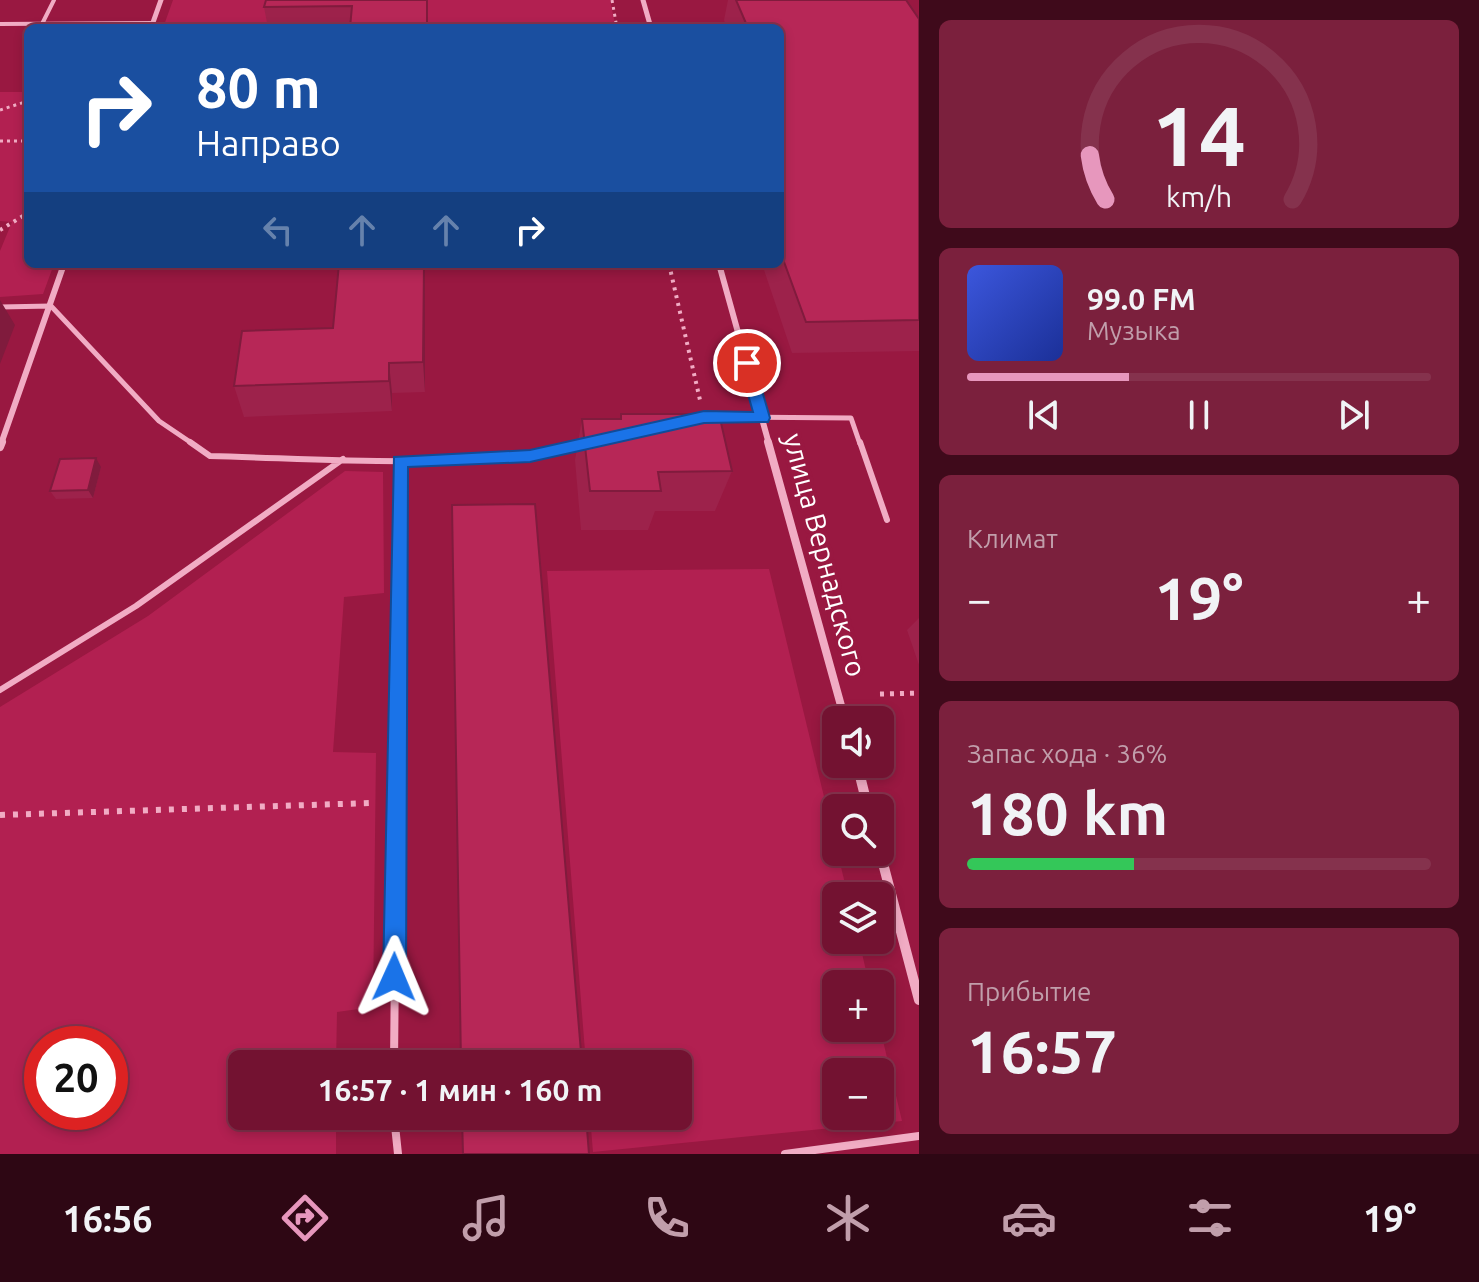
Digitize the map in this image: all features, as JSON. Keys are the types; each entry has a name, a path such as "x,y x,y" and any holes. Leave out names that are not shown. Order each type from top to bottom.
{"street":[{"path":"153,24 161,0"},
{"path":"643,0 650,24"},
{"path":"0,447 63,268"},
{"name":"улица Вернадского","path":"720,268 841,706"},
{"path":"884,866 919,1000"}],"lane":[{"path":"0,24 42,24 54,0"},
{"path":"0,307 51,306 159,421 210,456 400,461 530,456 588,443"},
{"path":"704,417 851,418 887,520"},
{"path":"0,690 136,606 343,459"},
{"path":"394,1050 400,461"},
{"path":"395,1130 398,1154"},
{"path":"785,1154 919,1136"}],"path":[{"path":"612,0 616,24"},
{"path":"0,110 24,102"},
{"path":"0,141 24,141"},
{"path":"0,230 24,215"},
{"path":"670,268 704,417"},
{"path":"880,694 919,693"},
{"path":"0,815 396,803"}],"shaded area":[{"path":"173,0 610,0 615,24 164,24"},
{"path":"0,92 24,92 24,268 53,268 43,294 0,297 0,251 12,222 0,221"},
{"path":"345,471 383,472 384,593 344,597 333,752 376,753 373,1007 337,1012 336,1050 228,1050 228,1130 336,1130 336,1154 0,1154 0,707 148,616"},
{"path":"769,569 823,794 822,866 841,866 845,882 822,882 822,954 862,954 866,970 822,970 822,1042 883,1042 887,1058 822,1058 822,1129 593,1152 591,1130 692,1130 692,1050 585,1050 547,571"},
{"path":"894,1087 902,1121 894,1122"}],"building":[{"path":"266,0 427,0 427,24 350,24 352,6 264,7"},
{"path":"736,0 906,0 919,19 919,320 806,322 784,262 784,24 746,24"},
{"path":"339,268 424,268 423,362 389,363 389,381 234,386 242,331 333,328"},
{"path":"621,414 719,414 732,471 658,472 661,491 590,491 582,419 621,419"},
{"path":"96,458 88,490 50,491 60,459"},
{"path":"535,504 581,1050 461,1050 452,505"},
{"path":"462,1130 587,1130 589,1154 463,1154"}],"route":[{"path":"394,977 400,461 530,456 704,417 762,418 747,363"}]}
